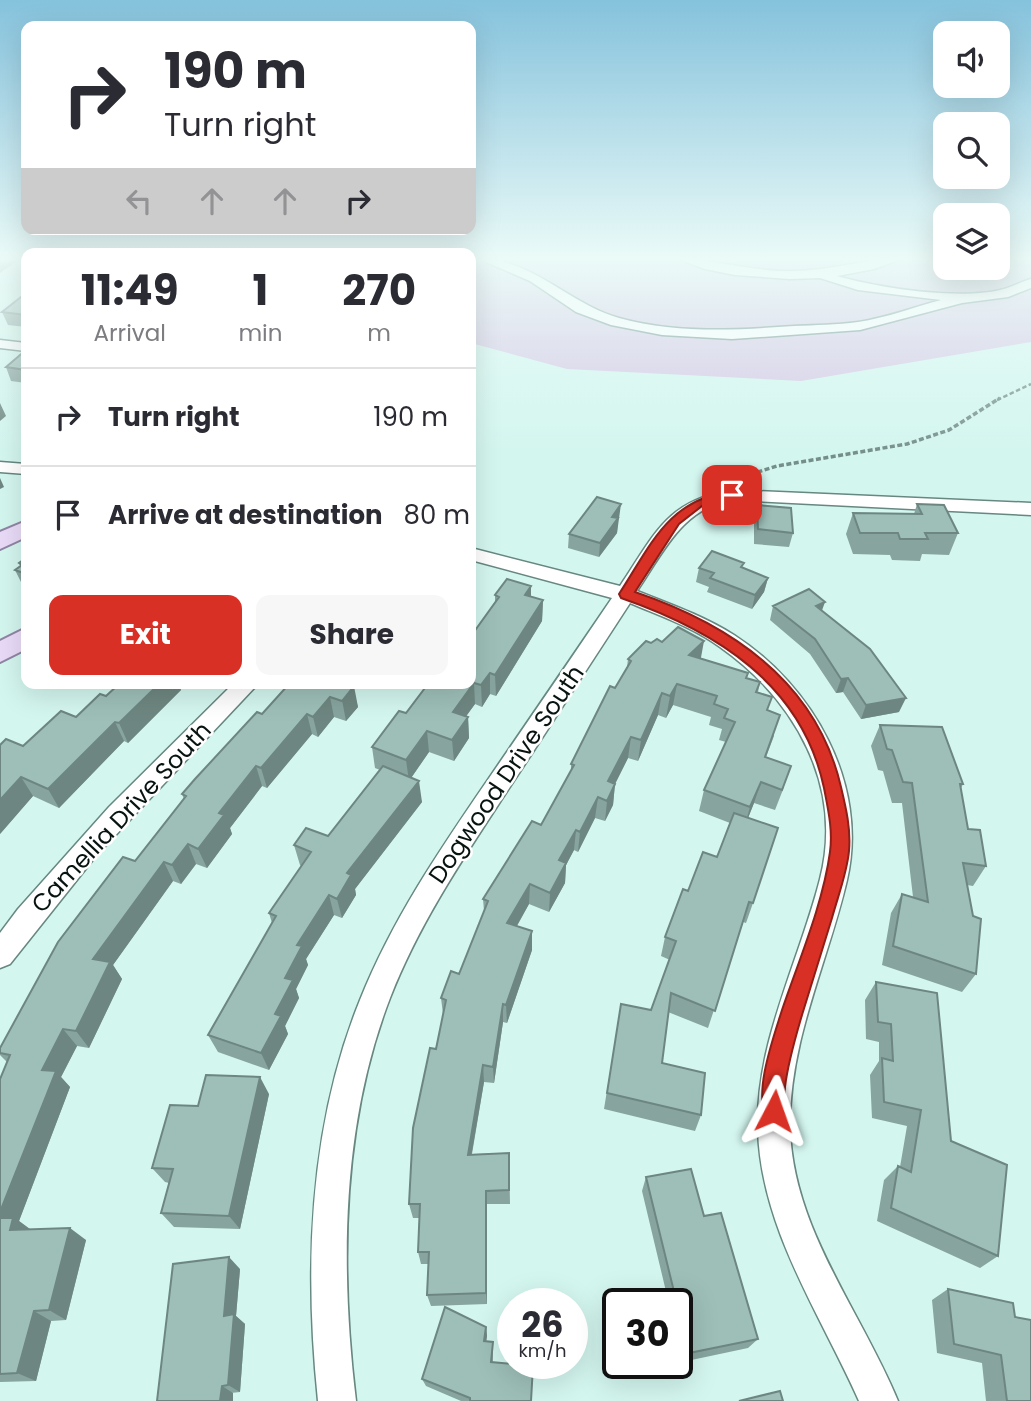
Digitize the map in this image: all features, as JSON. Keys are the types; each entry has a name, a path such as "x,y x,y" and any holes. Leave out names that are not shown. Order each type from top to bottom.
{"main road":[{"path":"0,542 21,531"},
{"path":"0,653 21,640"}],"street":[{"path":"628,324 662,331 732,335 818,331 866,324"},
{"path":"0,344 21,346"},
{"name":"Dogwood Drive South","path":"337,1401 328,1320 329,1247 341,1117 368,1016 397,947 432,884 674,521 687,510 713,497 732,495 1031,509"},
{"path":"476,555 626,594 666,608 706,628 773,676 794,700 816,735 830,775 839,820 840,850 833,882 780,1049 774,1089 774,1133 781,1179 797,1236 878,1401"},
{"name":"Camellia Drive South","path":"0,955 30,912 97,835 242,689"}],"lane":[{"path":"0,467 21,469"}],"path":[{"path":"713,497 738,477 777,466 897,446 949,429 1003,396 1031,384"}],"shaded area":[{"path":"476,324 1031,324 1031,342 801,381 567,369 476,344"}],"building":[{"path":"21,354 21,369 6,367"},
{"path":"597,497 621,504 612,517 618,518 600,543 569,534"},
{"path":"917,504 944,505 958,533 925,533 928,539 900,539 898,533 860,533 853,513 922,514"},
{"path":"757,505 791,508 793,533 758,529"},
{"path":"712,551 744,563 741,567 768,578 755,595 710,578 714,573 699,568"},
{"path":"507,579 531,586 525,595 543,600 495,675 490,673 481,685 476,684 476,629 499,597 495,595"},
{"path":"809,589 825,602 816,606 870,649 906,698 866,705 848,678 841,679 815,639 773,606"},
{"path":"678,627 704,641 689,655 748,673 746,678 760,682 756,692 772,697 767,710 780,715 765,757 791,766 782,790 761,782 750,807 704,790 735,722 724,718 728,709 714,704 717,696 677,684 670,696 662,693 641,740 631,737 608,781 615,784 607,801 598,797 580,832 576,830 559,860 566,863 550,893 530,884 507,923 532,931 506,1005 503,1004 493,1067 483,1065 468,1155 509,1153 509,1190 486,1191 486,1293 427,1295 429,1252 418,1252 420,1204 409,1204 413,1128 430,1048 436,1049 446,1000 441,998 451,971 459,974 488,901 483,899 532,821 541,825 574,765 571,764 610,686 615,688 631,661 628,659 646,641 651,643 657,639 662,642"},
{"path":"114,689 154,689 119,723 115,722 48,789 21,777 0,800 0,745 6,739 23,746 61,711 76,717 100,694 106,696"},
{"path":"284,689 352,689 342,701 330,697 313,717 307,714 261,768 256,766 219,813 224,815 198,849 188,844 172,865 164,862 93,959 110,962 76,1031 63,1029 42,1070 56,1071 0,1212 0,1079 10,1055 0,1053 0,1048 58,942 123,857 135,861 186,796 182,794 257,712 262,714"},
{"path":"424,689 470,689 453,712 468,717 452,740 427,731 406,760 372,747 399,711 406,713"},
{"path":"880,725 942,727 963,784 960,784 968,829 980,830 986,866 963,863 973,916 981,919 976,974 893,946 902,894 928,902 912,783 903,782 892,750 887,749"},
{"path":"383,766 419,781 347,873 351,875 337,899 329,895 297,945 302,946 285,978 293,980 275,1014 281,1016 261,1053 208,1035 276,916 269,913 311,852 294,845 306,828 328,836"},
{"path":"734,813 778,828 753,903 749,902 715,1011 671,993 662,1063 705,1073 701,1115 607,1093 621,1004 651,1010 676,941 665,937 683,889 688,891 703,852 717,857"},
{"path":"876,982 937,993 951,1141 1007,1165 998,1256 891,1208 898,1166 911,1172 921,1110 884,1102 882,1058 893,1061 891,1024 878,1022"},
{"path":"206,1075 260,1077 229,1216 161,1213 173,1169 152,1168 170,1105 198,1106"},
{"path":"691,1169 704,1216 721,1213 758,1339 693,1352 693,1288 673,1288 646,1177"},
{"path":"0,1218 13,1218 10,1230 70,1228 49,1310 34,1311 17,1373 0,1374"},
{"path":"229,1257 224,1316 234,1314 228,1385 222,1386 220,1401 157,1401 173,1264"},
{"path":"948,1289 1013,1303 1015,1317 1031,1320 1031,1401 1007,1401 1001,1355 954,1344"},
{"path":"445,1307 486,1327 484,1341 493,1342 491,1362 497,1363 497,1379 532,1379 531,1401 470,1401 470,1398 422,1379"},
{"path":"780,1391 783,1401 739,1401"}],"route":[{"path":"732,495 713,497 697,504 674,521 626,594 666,608 706,628 773,676 794,700 816,735 830,775 839,820 840,850 833,882 780,1049 774,1089 774,1111"}]}
